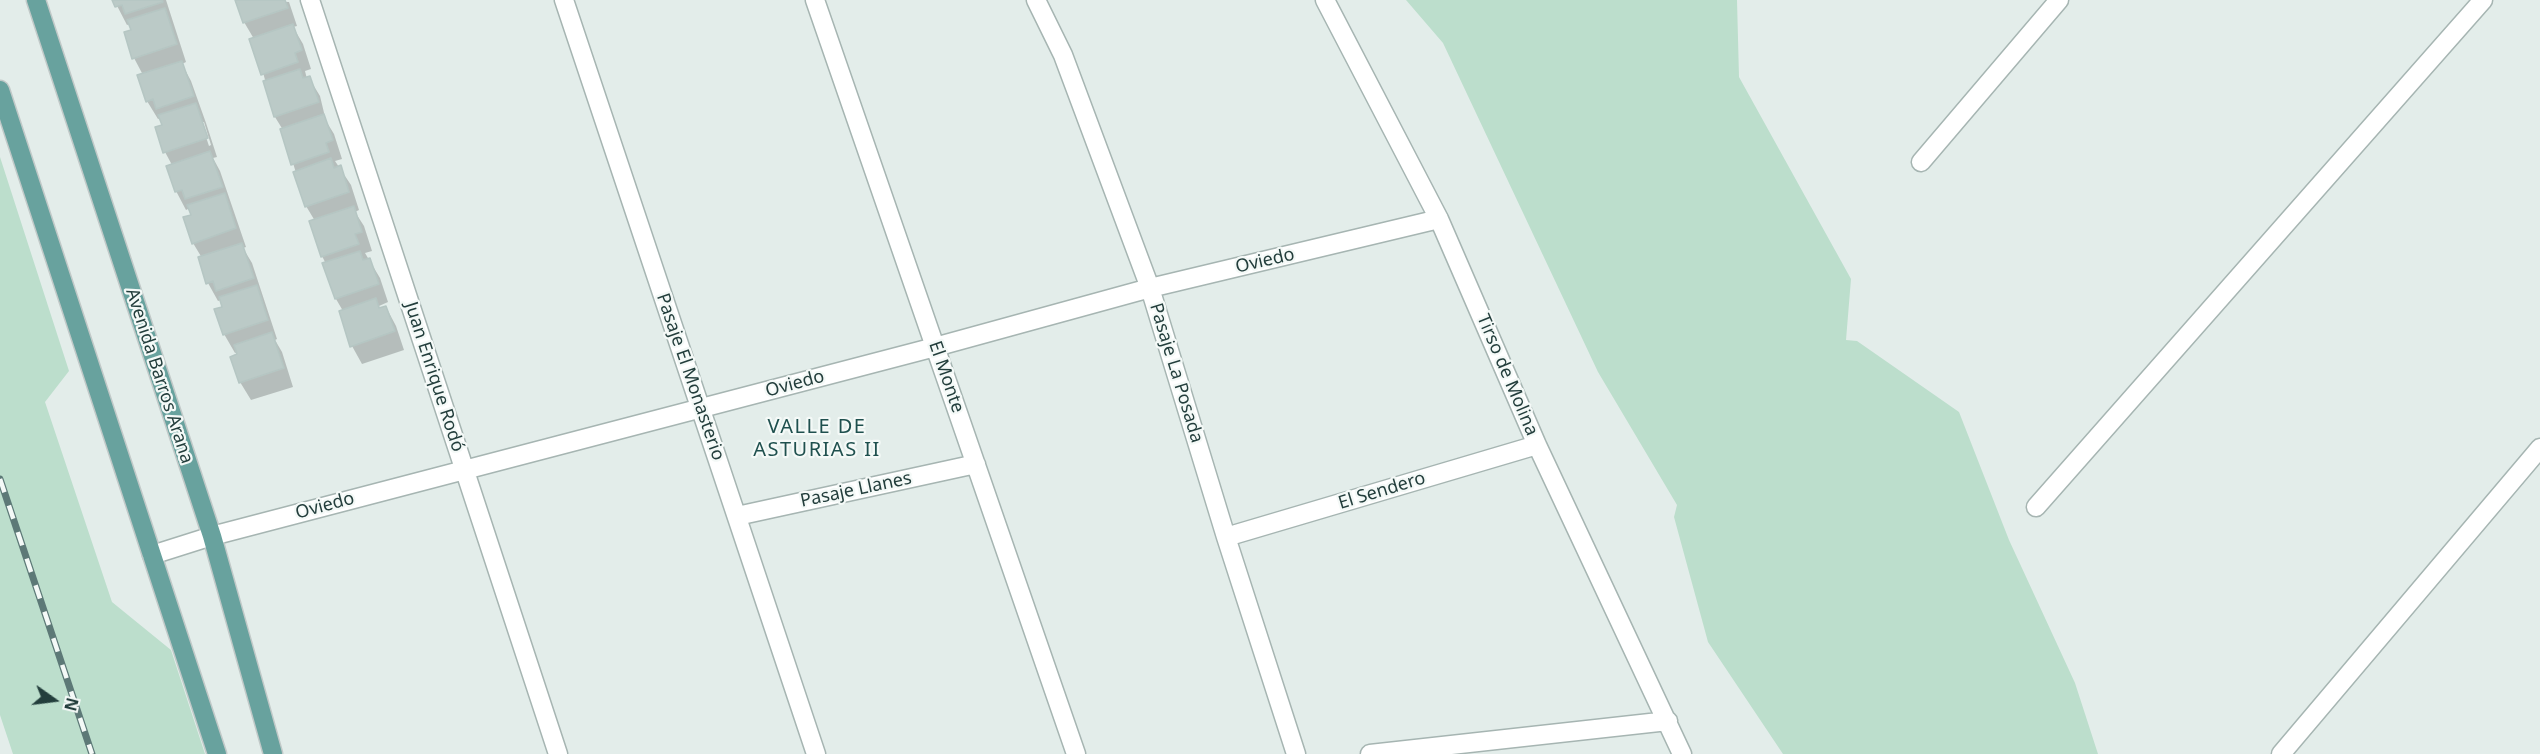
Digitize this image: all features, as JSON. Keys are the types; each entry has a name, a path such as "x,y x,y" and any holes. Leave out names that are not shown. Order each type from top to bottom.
{"main road":[{"name":"Avenida Barros Arana","path":"36,0 212,536 273,754"},
{"path":"0,90 217,754"}],"street":[{"name":"Juan Enrique Rodó","path":"310,0 558,754"},
{"name":"Pasaje El Monasterio","path":"564,0 816,754"},
{"name":"El Monte","path":"815,0 1076,754"},
{"name":"Pasaje La Posada","path":"1036,0 1063,55 1150,288 1226,537 1296,754"},
{"name":"Tirso de Molina","path":"1325,0 1439,219 1537,445 1682,754"},
{"path":"1921,162 2059,0"},
{"path":"2036,507 2483,0"},
{"name":"Oviedo","path":"152,555 212,536 935,347 1150,288 1439,219"},
{"name":"El Sendero","path":"1226,537 1537,445"},
{"path":"2281,754 2540,448"},
{"name":"Pasaje Llanes","path":"737,516 976,464"},
{"path":"1370,754 1668,722"}],"green space":[{"path":"1406,0 1737,0 1739,77 1851,279 1846,340 1857,341 1959,412 2009,540 2075,683 2098,754 1783,754 1708,642 1674,517 1677,505 1598,372 1443,43"},
{"path":"0,157 69,371 45,402 112,602 171,650 205,754 13,754 0,715"}],"building":[{"path":"112,0 162,0 163,2 125,14 122,5 115,7"},
{"path":"235,0 285,0 288,8 243,23"},
{"path":"165,8 177,44 132,59 124,32 131,30 127,20"},
{"path":"293,24 302,50 295,53 298,62 261,75 249,39"},
{"path":"182,61 194,96 156,109 153,99 146,102 137,75"},
{"path":"300,69 303,78 310,76 319,102 274,117 263,81"},
{"path":"196,103 208,138 163,153 155,127 162,125 158,115"},
{"path":"324,114 333,140 326,143 329,152 291,165 280,129"},
{"path":"210,151 223,187 185,199 182,190 175,192 166,166"},
{"path":"331,158 334,168 341,165 349,192 305,207 293,172"},
{"path":"225,193 236,228 192,244 183,217 191,215 187,205"},
{"path":"354,206 362,232 355,234 359,244 321,257 309,221"},
{"path":"242,243 254,278 216,291 213,281 206,284 198,257"},
{"path":"360,251 363,260 370,258 379,284 335,299 322,263"},
{"path":"257,285 268,320 223,335 214,309 222,307 219,297"},
{"path":"376,298 379,308 386,306 395,331 350,347 339,311"},
{"path":"272,332 284,368 239,383 230,357 237,354 234,345"}],"railway":[{"path":"0,479 92,754"}],"district":[{"name":"VALLE DE ASTURIAS II","path":"817,438"}]}
